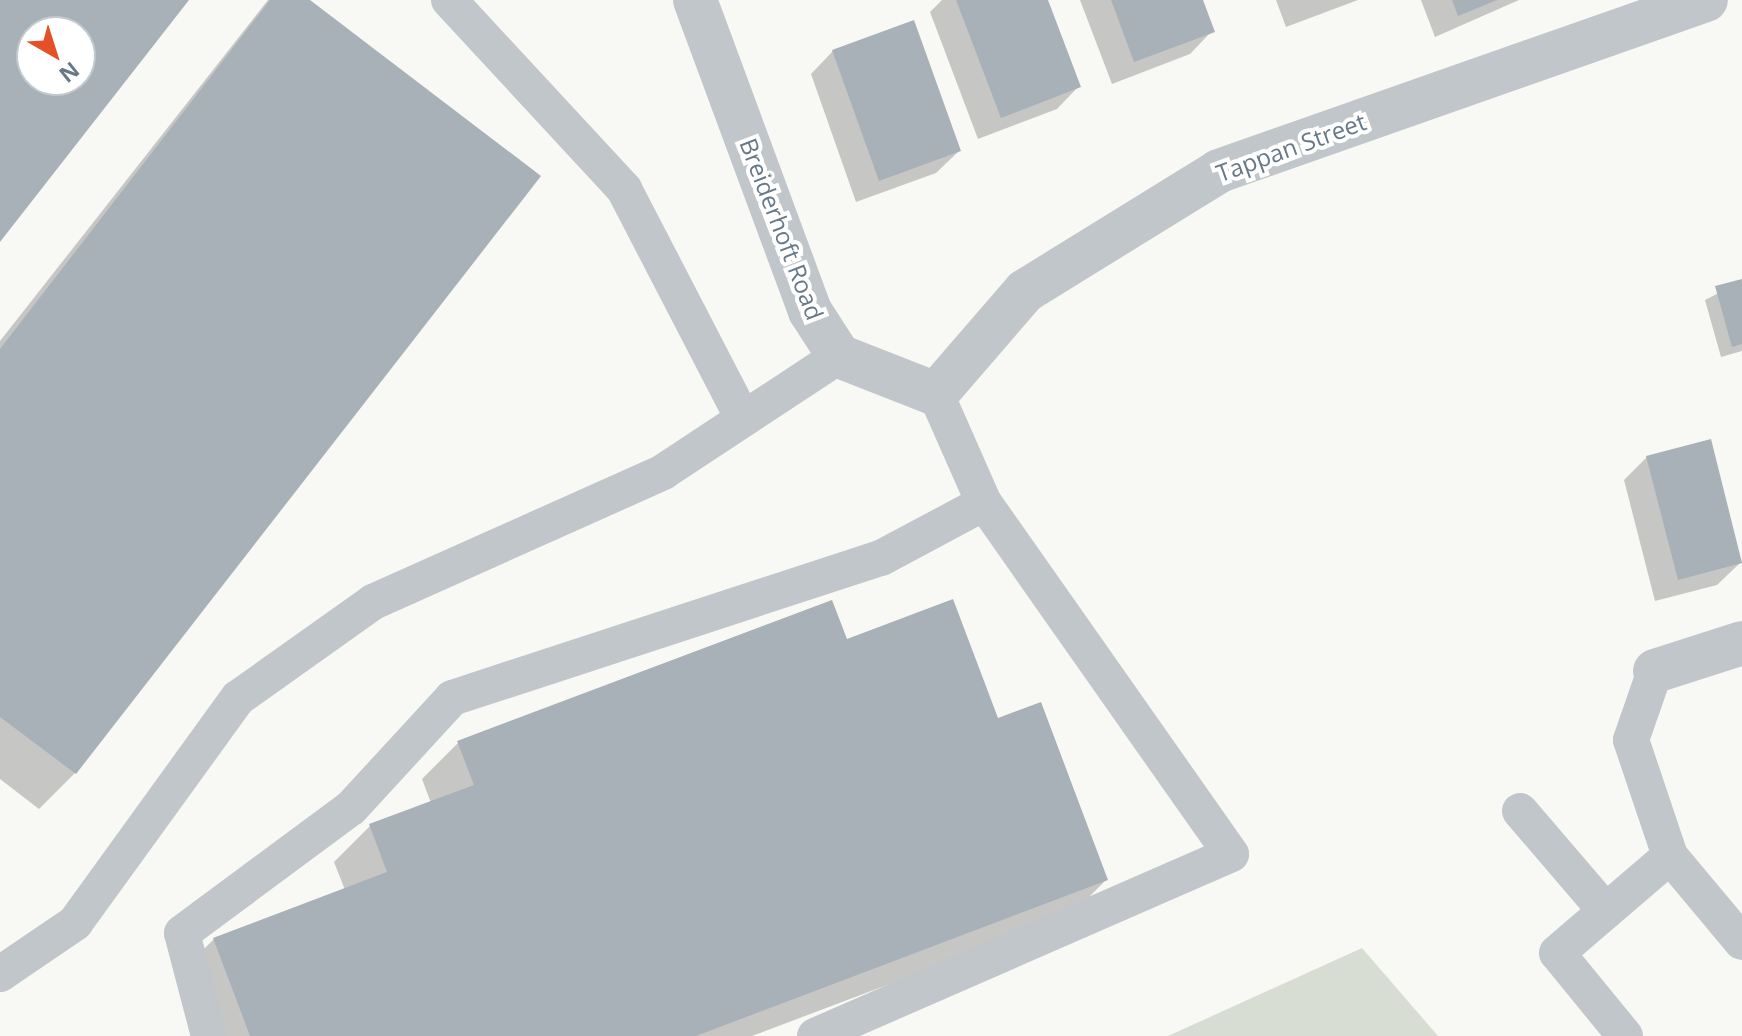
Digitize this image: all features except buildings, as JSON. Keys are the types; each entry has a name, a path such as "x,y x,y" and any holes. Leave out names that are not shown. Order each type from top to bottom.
{"street":[{"name":"Breiderhoft Road","path":"695,0 810,311 839,356"},
{"name":"Tappan Street","path":"936,394 1025,291 1219,171 1706,0"},
{"path":"839,356 936,394"},
{"path":"1655,671 1742,643"}],"lane":[{"path":"449,0 624,189 743,419"},
{"path":"0,974 75,923 238,698 373,602 663,472 839,356"},
{"path":"815,1036 1231,854 984,503 936,394"},
{"path":"209,1036 182,933 351,808 452,698 881,558 984,503"},
{"path":"1655,671 1631,740 1670,856 1742,942"},
{"path":"1520,811 1605,910"},
{"path":"1625,1036 1557,953 1670,856"}],"shaded area":[{"path":"1362,948 1438,1036 1168,1036"}]}
